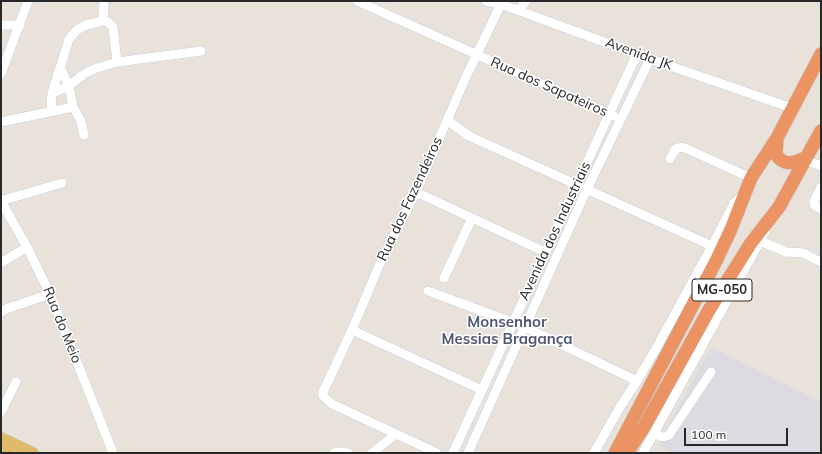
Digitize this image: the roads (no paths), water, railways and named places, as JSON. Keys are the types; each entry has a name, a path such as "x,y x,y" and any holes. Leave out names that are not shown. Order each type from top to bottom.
{"highway":[{"name":"MG-050","path":"615,453 716,261 751,178 777,138 821,54"},
{"name":"MG-050","path":"627,453 650,430 709,310 751,243 779,207 821,131"},
{"path":"777,138 776,154 782,161 788,163 797,162 806,158"},
{"path":"608,453 670,349"},
{"path":"632,453 650,430"}],"main road":[{"path":"1,438 32,453"},
{"path":"1,449 9,453"}],"street":[{"path":"1,74 28,1"},
{"path":"103,21 104,1"},
{"name":"Rua dos Sapateiros","path":"357,1 610,115 621,118"},
{"name":"Avenida JK","path":"486,1 501,2 650,59 792,108"},
{"path":"519,10 526,1"},
{"name":"Rua dos Fazendeiros","path":"396,434 332,404 323,396 323,392 352,330 381,261 416,192 501,2"},
{"path":"51,111 52,93 69,39 72,34 86,25 103,21 108,22 113,27 116,62"},
{"path":"1,25 20,25"},
{"path":"52,93 69,86 84,74 94,69 116,62 201,51"},
{"name":"Avenida dos Industriais","path":"453,453 637,54"},
{"name":"Avenida dos Industriais","path":"468,453 587,189 650,59"},
{"path":"60,66 69,86 73,107 81,121 84,135"},
{"path":"1,122 73,107"},
{"path":"447,120 469,136 712,246"},
{"path":"670,159 675,148 680,146 751,178"},
{"path":"806,158 821,166"},
{"path":"1,201 62,183"},
{"path":"821,187 814,201 814,205 821,209"},
{"path":"416,192 545,252"},
{"path":"594,453 620,407 637,382 734,203 745,193"},
{"name":"Rua do Meio","path":"1,201 27,247 50,294 113,453"},
{"path":"643,453 650,430 779,207"},
{"path":"444,278 472,218"},
{"path":"760,241 786,252 803,253 821,262"},
{"path":"1,263 27,247"},
{"path":"428,291 525,327 637,382"},
{"path":"1,312 50,294"},
{"path":"352,330 482,390"},
{"path":"650,430 660,436 664,437 669,435 711,372"},
{"path":"1,412 16,382"},
{"path":"372,453 396,434 436,453"},
{"path":"334,453 348,453"}],"district":[{"name":"Monsenhor Messias Bragança","path":"507,330"}]}
